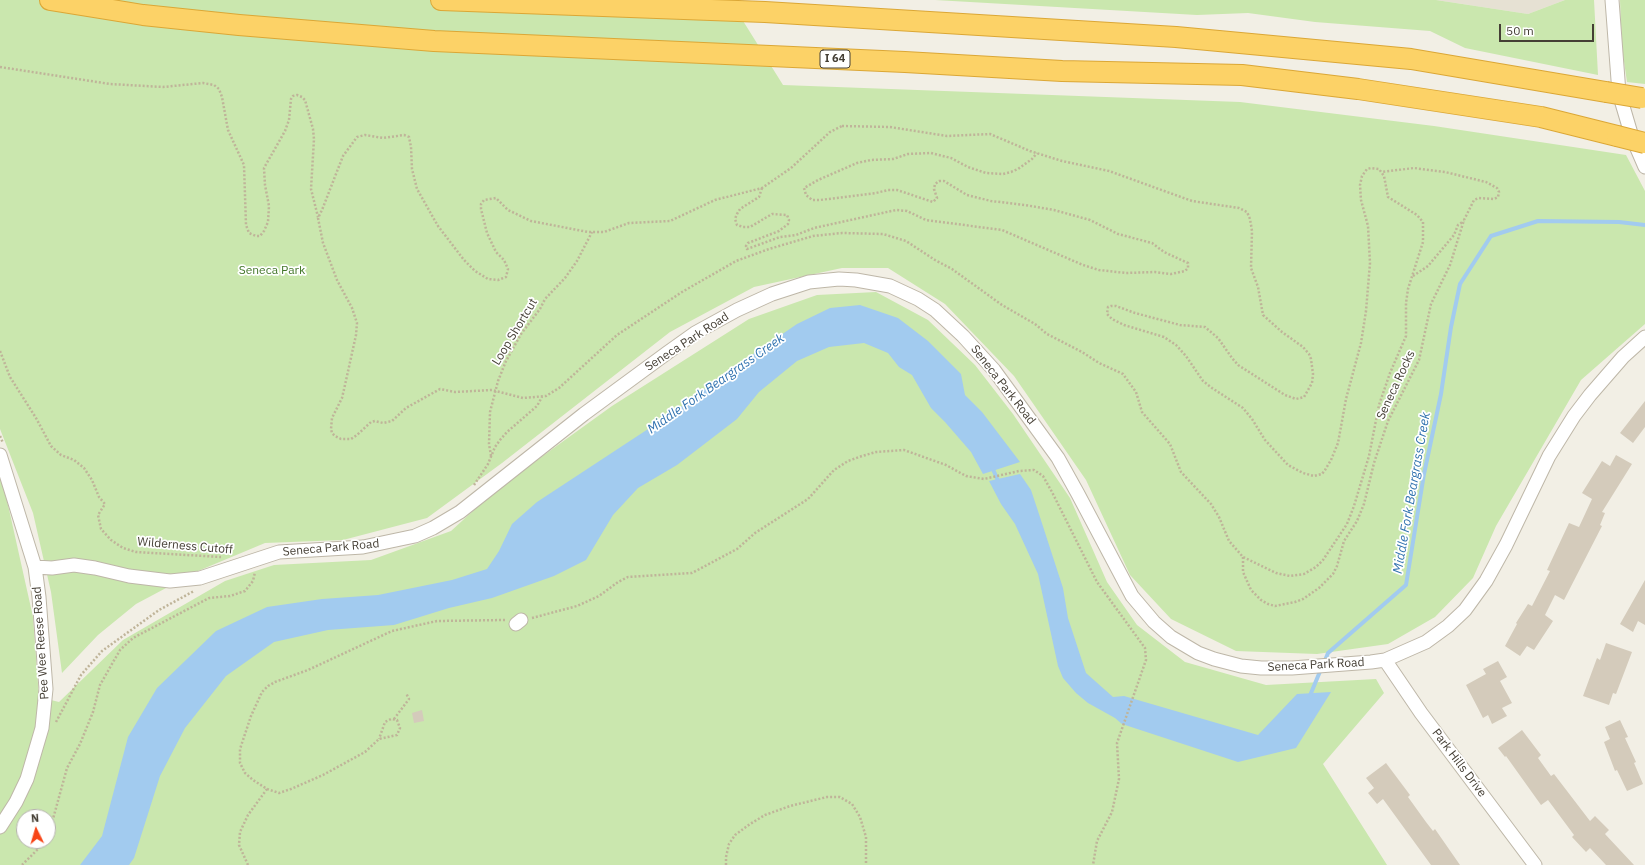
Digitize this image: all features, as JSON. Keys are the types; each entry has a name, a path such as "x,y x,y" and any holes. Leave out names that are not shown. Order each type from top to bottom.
{"highway":[{"name":"I 64","path":"50,0 142,15 239,25 434,40 890,61 1062,71 1242,75 1358,89 1541,117 1645,143"},
{"path":"441,0 765,12 1176,37 1412,59 1643,99"}],"street":[{"path":"1612,0 1619,93 1632,137 1645,166"},
{"name":"Seneca Park Road","path":"34,567 52,568 74,566 95,568 128,576 170,581 200,578 279,552 363,547 415,536 433,528 460,512 584,414 695,333 737,310 772,294 809,282 839,279 871,281 890,286 918,299 934,310 964,336 994,370 1058,458 1132,596 1154,622 1171,637 1198,653 1241,666 1292,668 1371,662 1385,660 1426,642 1448,626 1464,610 1486,581 1506,545 1549,456 1574,416 1624,356 1645,337"},
{"name":"Pee Wee Reese Road","path":"0,455 34,567 39,597 46,689 42,728 27,779 16,802 0,826"},
{"name":"Park Hills Drive","path":"1385,660 1421,713 1535,865"}],"path":[{"path":"0,66 110,84 163,87 203,83 214,85 219,89 222,97 228,130 244,165 246,225 249,233 256,236 260,236 268,222 269,206 265,186 264,168 285,131 289,120 291,99 293,96 297,95 302,97 305,100 313,129 312,189 318,218"},
{"path":"762,188 759,197 740,209 735,219 737,225 750,227 772,214 787,215 789,220 788,224 780,231 748,243 746,246 747,249 780,237 796,235 814,228 896,210 907,211 931,220 1002,230 1083,265 1099,270 1126,273 1149,272 1171,274 1185,271 1188,268 1188,263 1164,252 1152,243 1118,234 1090,220 1054,210 991,201 967,195 944,181 935,184 934,189 937,198 933,202 897,190 812,200 806,195 804,188 826,176 857,163 871,160 892,159 908,154 931,153 951,158 968,167 986,173 1003,174 1018,169 1032,159 1037,153"},
{"name":"Seneca Rocks","path":"1243,557 1244,572 1251,590 1268,604 1275,606 1296,602 1303,599 1319,588 1333,574 1337,566 1344,541 1364,504 1374,463 1388,421 1419,360 1431,304 1450,265 1464,220 1474,200 1479,198 1494,199 1498,197 1499,192 1497,188 1481,181 1427,169 1408,168 1382,172"},
{"path":"1412,277 1428,266 1454,235 1458,225 1464,220"},
{"name":"Loop Shortcut","path":"491,456 489,444 490,412 498,381 506,361 521,334 540,309 545,299 565,278 577,261 592,232"},
{"name":"Wilderness Cutoff","path":"0,351 10,377 36,418 51,446 61,455 74,460 84,468 92,480 99,497 105,504 98,515 101,529 110,540 123,548 136,552 223,557"},
{"path":"471,488 488,464 491,456 507,432 537,406 542,397"},
{"path":"406,693 409,699 394,718 385,722 379,739 365,752 323,775 292,789 279,793 268,789 252,780 245,773 240,763 240,749 251,716 262,692 275,682 308,670 392,632 437,621 518,622 577,606 599,596 618,582 628,577 692,574 737,549 755,533 808,499 834,470 848,461 876,452 904,450 946,465 966,476 984,479 1020,471 1034,470 1043,476 1097,582 1145,648 1146,660 1117,742 1119,779 1112,812 1097,841 1093,865"},
{"path":"55,809 67,768 80,744 93,712 100,685 120,650 133,638 209,598 230,596 245,591 253,581 255,568 253,560"},
{"path":"55,723 81,675 102,651 159,610 201,587"},
{"path":"379,739 397,735 400,732 400,723 394,718"},
{"path":"248,865 239,845 240,832 248,815 268,789"},
{"path":"726,865 729,844 735,835 765,815 790,806 827,797 840,797 852,804 860,817 866,836 866,865"},
{"path":"22,865 38,849"}],"shaded area":[{"path":"1436,0 1565,0 1528,14"}],"green space":[{"name":"Seneca Park","path":"0,0 730,0 783,85 1240,102 1434,126 1626,155 1645,191 1645,324 1581,380 1496,526 1473,578 1435,617 1388,644 1317,654 1236,651 1171,619 1130,575 1086,480 1014,376 945,304 888,268 842,268 754,287 670,332 502,463 427,518 343,540 265,543 198,571 136,604 98,635 62,673 51,592 33,513 0,429"},
{"path":"935,0 1436,0 1528,14 1565,0 1594,0 1598,75 1465,48 1430,31 1315,22 1248,13 1197,15"},
{"path":"1620,0 1645,0 1645,84 1627,82 1622,48"},
{"path":"876,292 928,320 975,365 1013,414 1070,498 1107,582 1137,625 1185,662 1266,685 1376,679 1384,693 1323,764 1387,865 0,865 0,469 33,617 39,697 59,702 123,640 225,581 274,565 371,560 451,531 497,489 612,406 749,319 817,295"}],"water":[{"path":"860,305 898,318 928,341 961,374 965,395 982,412 1020,462 983,474 971,452 931,408 912,375 899,367 888,353 864,343 829,347 797,361 759,392 737,419 677,465 638,488 613,515 586,560 554,576 492,598 449,608 394,625 328,630 274,642 226,676 185,728 160,776 134,858 129,865 80,865 102,836 128,737 157,688 216,631 267,607 322,599 378,595 452,580 487,569 499,551 512,524 537,502 674,412 727,372 797,324 830,308"},
{"path":"1020,474 1031,490 1038,511 1063,588 1068,618 1086,673 1113,697 1124,696 1258,735 1297,694 1331,692 1296,748 1238,762 1122,724 1115,718 1088,703 1076,693 1063,678 1058,666 1038,574 1015,524 1001,504 989,481"}],"building":[{"path":"1645,401 1645,427 1633,443 1620,433"},
{"path":"1616,455 1632,464 1602,512 1605,513 1600,525 1602,526 1564,600 1555,595 1545,615 1553,621 1534,650 1527,646 1520,656 1505,646 1517,624 1516,623 1528,604 1532,606 1550,571 1547,570 1569,523 1579,527 1592,499 1582,493 1602,461 1610,466"},
{"path":"1645,580 1645,625 1638,621 1633,632 1620,624"},
{"path":"1606,643 1632,652 1616,694 1613,693 1609,705 1583,696 1597,658 1600,660"},
{"path":"1498,661 1507,677 1500,681 1512,703 1502,708 1507,716 1492,724 1488,715 1483,718 1466,685 1486,674 1483,669"},
{"path":"422,710 424,721 414,723 412,713"},
{"path":"1620,720 1628,737 1625,738 1636,762 1634,763 1643,784 1627,791 1617,770 1615,771 1604,742 1610,739 1605,727"},
{"path":"1522,730 1541,755 1538,758 1551,776 1554,774 1590,821 1595,816 1609,830 1605,834 1634,865 1606,865 1590,848 1586,852 1572,837 1574,835 1548,800 1541,805 1506,756 1505,757 1498,748"},
{"path":"1386,763 1410,795 1408,797 1426,822 1433,831 1435,829 1460,865 1431,865 1383,799 1377,804 1368,793 1374,788 1366,778"}],"waterway":[{"name":"Middle Fork Beargrass Creek","path":"1324,663 1328,653 1406,585 1424,474 1441,394 1451,327 1460,284 1491,236 1538,221 1619,222 1645,225"},
{"name":"Middle Fork Beargrass Creek","path":"992,467 999,483"},
{"name":"Middle Fork Beargrass Creek","path":"1309,698 1321,669"}]}
